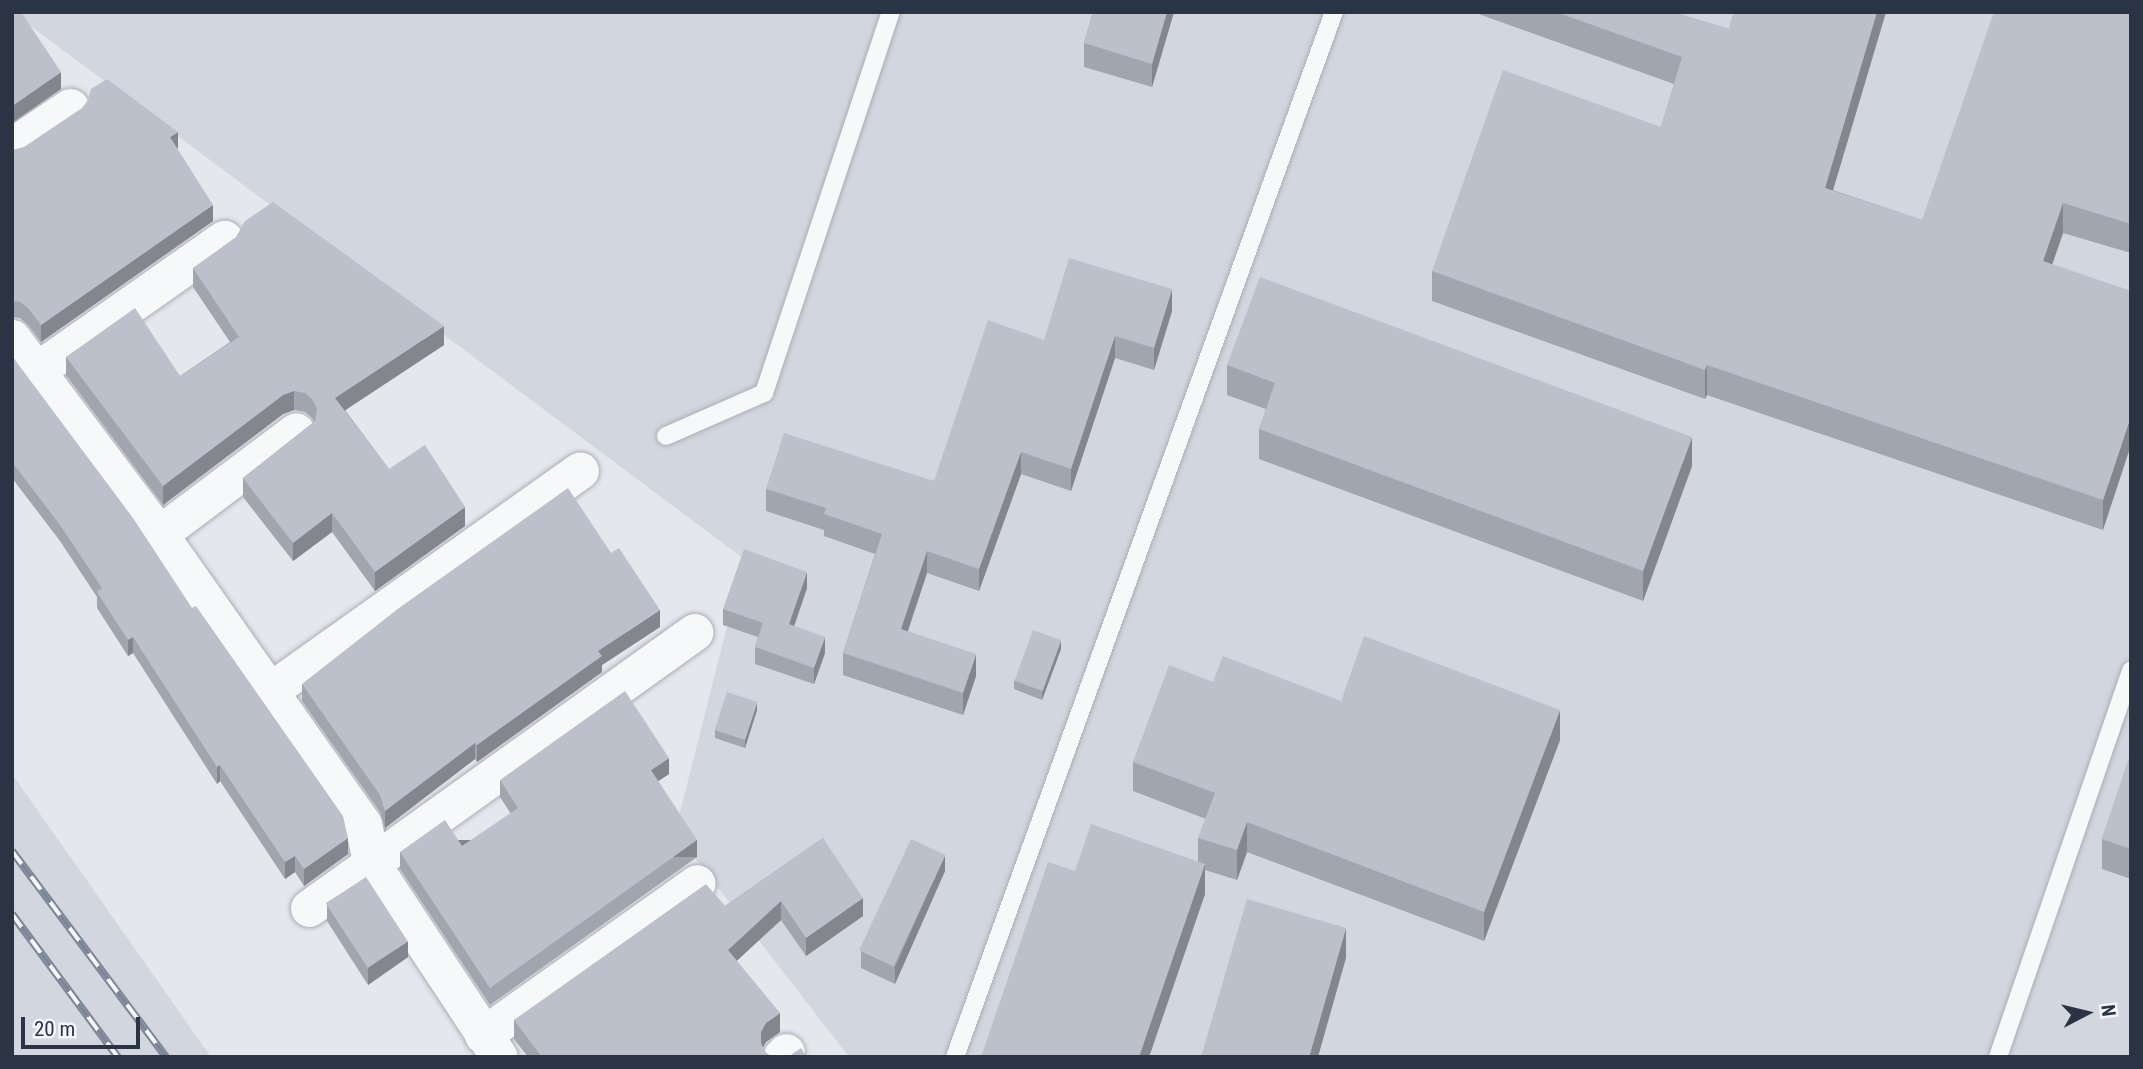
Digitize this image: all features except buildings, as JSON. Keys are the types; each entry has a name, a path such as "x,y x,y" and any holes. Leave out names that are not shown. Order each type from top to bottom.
{"street":[{"path":"12,146 70,107"},
{"path":"36,371 224,239"},
{"path":"12,338 159,534 363,824 371,863 491,1046 697,883"},
{"path":"159,534 296,431"},
{"path":"271,690 580,470"},
{"path":"309,908 694,632"}],"lane":[{"path":"666,436 764,393 891,12"},
{"path":"955,1057 1334,12"},
{"path":"1998,1057 2131,670"}],"shaded area":[{"path":"12,12 2131,12 2131,1057 849,1057 675,832 744,559"},
{"path":"12,774 211,1057 12,1057"}],"railway":[{"path":"12,851 166,1057"},
{"path":"12,914 118,1057"}]}
